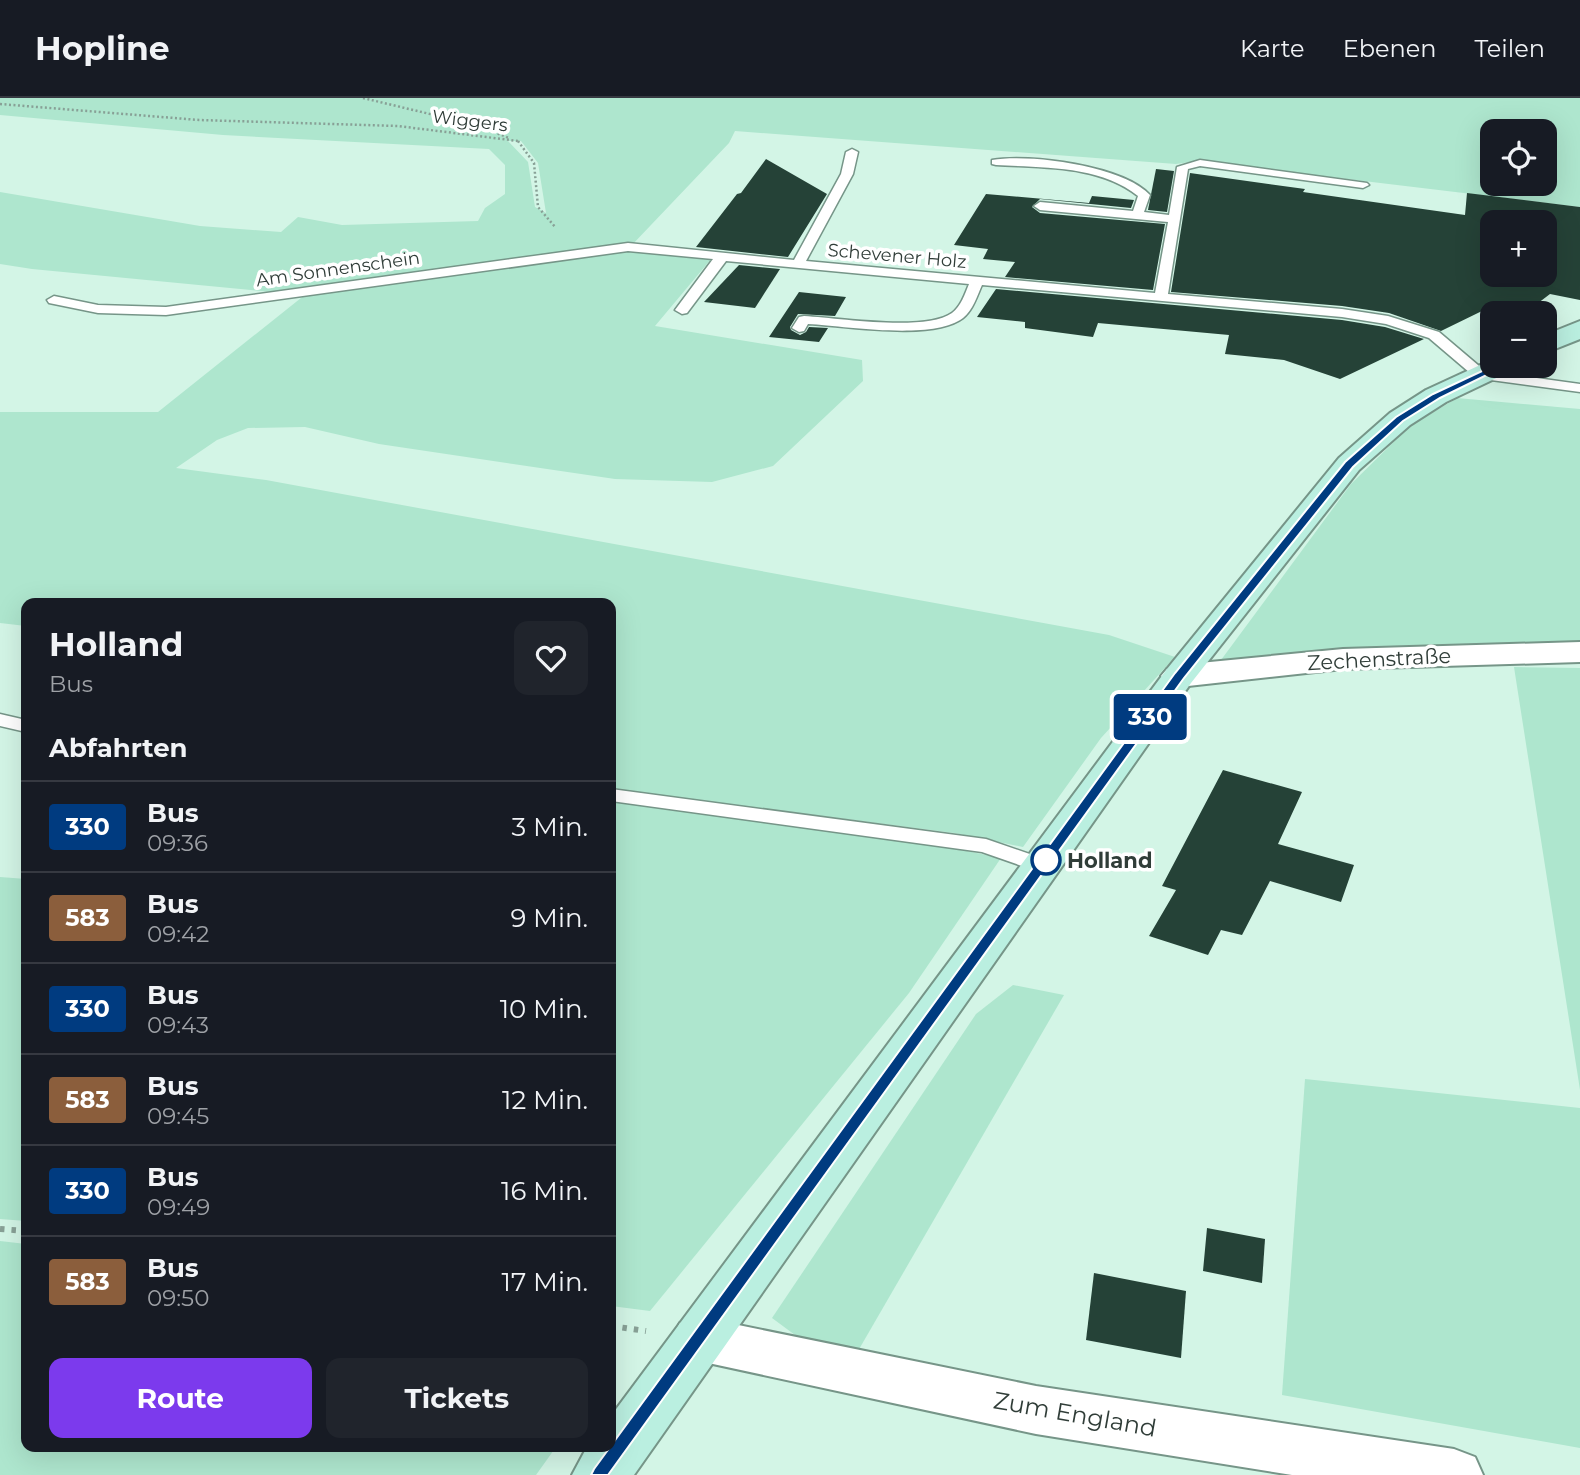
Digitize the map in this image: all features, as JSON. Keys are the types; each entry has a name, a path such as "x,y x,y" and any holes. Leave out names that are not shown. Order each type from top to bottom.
{"main road":[{"path":"1557,340 1580,329"},
{"path":"601,1475 1179,676 1349,464 1400,419 1436,396 1480,375"}],"street":[{"name":"Zechenstraße","path":"1179,676 1343,659 1580,652"},
{"name":"Zum England","path":"699,1339 1036,1410 1454,1475"}],"lane":[{"path":"797,265 847,174 852,152"},
{"path":"996,162 1087,170 1133,183 1144,195 1137,216"},
{"path":"1161,296 1183,167 1187,164 1200,163 1363,185"},
{"path":"1040,206 1174,219"},
{"name":"Schevener Holz","path":"628,247 797,265 1342,313 1388,320 1434,335 1480,363"},
{"name":"Am Sonnenschein","path":"54,300 98,309 166,311 628,247"},
{"path":"682,310 722,258"},
{"path":"799,328 804,320 935,324 956,317 964,309 978,281"},
{"path":"1531,378 1580,388"},
{"path":"0,720 21,725"},
{"path":"616,795 986,846 1042,866"}],"path":[{"path":"363,98 476,125 518,141 534,163 538,207 559,230 628,247"},
{"name":"Wiggers","path":"0,104 199,120 398,126 518,141"},
{"path":"0,1229 21,1231"}],"green space":[{"path":"0,98 1580,98 1580,207 1488,196 1557,196 1557,119 1480,119 1480,195 1197,161 1176,164 735,131 729,143 631,246 271,292 0,264 0,192 200,226 281,232 298,217 342,225 478,221 485,208 505,194 505,165 489,149 223,135 0,115","holes":["508,141 521,141 538,163 546,213 535,207 528,162"]},
{"path":"631,250 712,258 655,326 862,360 863,381 773,466 712,482 615,479 379,444 305,427 248,428 217,440 176,468 266,480 1109,635 1175,657 1101,738 1023,847 954,833 616,790 616,598 21,598 21,625 0,623 0,412 158,412 306,294"},
{"path":"1457,398 1580,409 1580,646 1499,647 1221,660 1351,484 1410,426"},
{"path":"1514,667 1580,668 1580,1090"},
{"path":"616,802 918,841 1001,858 909,993 650,1311 616,1307"},
{"path":"0,877 21,879 21,1221 0,1219"},
{"path":"1013,985 1064,995 858,1351 818,1352 772,1318 976,1014"},
{"path":"1305,1079 1580,1108 1580,1448 1282,1395"},
{"path":"0,1241 21,1243 21,1452 552,1452 536,1475 0,1475"}],"building":[{"path":"766,159 827,194 788,257 696,247 737,194 741,193"},
{"path":"1156,169 1174,171 1167,212 1148,210"},
{"path":"1190,173 1465,215 1467,193 1580,207 1580,300 1550,294 1541,301 1480,301 1480,312 1441,331 1389,313 1342,306 1171,292"},
{"path":"986,194 1089,203 1092,196 1134,200 1131,208 1040,199 1032,207 1040,213 1165,224 1153,290 1005,277 1015,262 983,259 988,249 954,245"},
{"path":"739,265 780,269 755,308 704,302"},
{"path":"996,289 1342,320 1385,327 1424,339 1340,379 1284,360 1225,354 1229,335 1098,323 1093,337 1025,328 1025,322 977,317"},
{"path":"799,292 846,297 835,316 798,314 790,327 800,335 809,327 828,328 819,342 769,337"},
{"path":"1223,770 1302,792 1278,844 1354,865 1341,902 1270,881 1242,935 1221,930 1208,955 1149,936 1176,890 1162,886"},
{"path":"1207,1228 1265,1239 1262,1283 1203,1271"},
{"path":"1094,1273 1186,1291 1181,1358 1086,1340"}],"bus line":[{"name":"330","path":"601,1475 1179,676 1349,464 1400,419 1436,396 1480,375"}],"place":[{"name":"Holland","path":"1046,860"}]}
